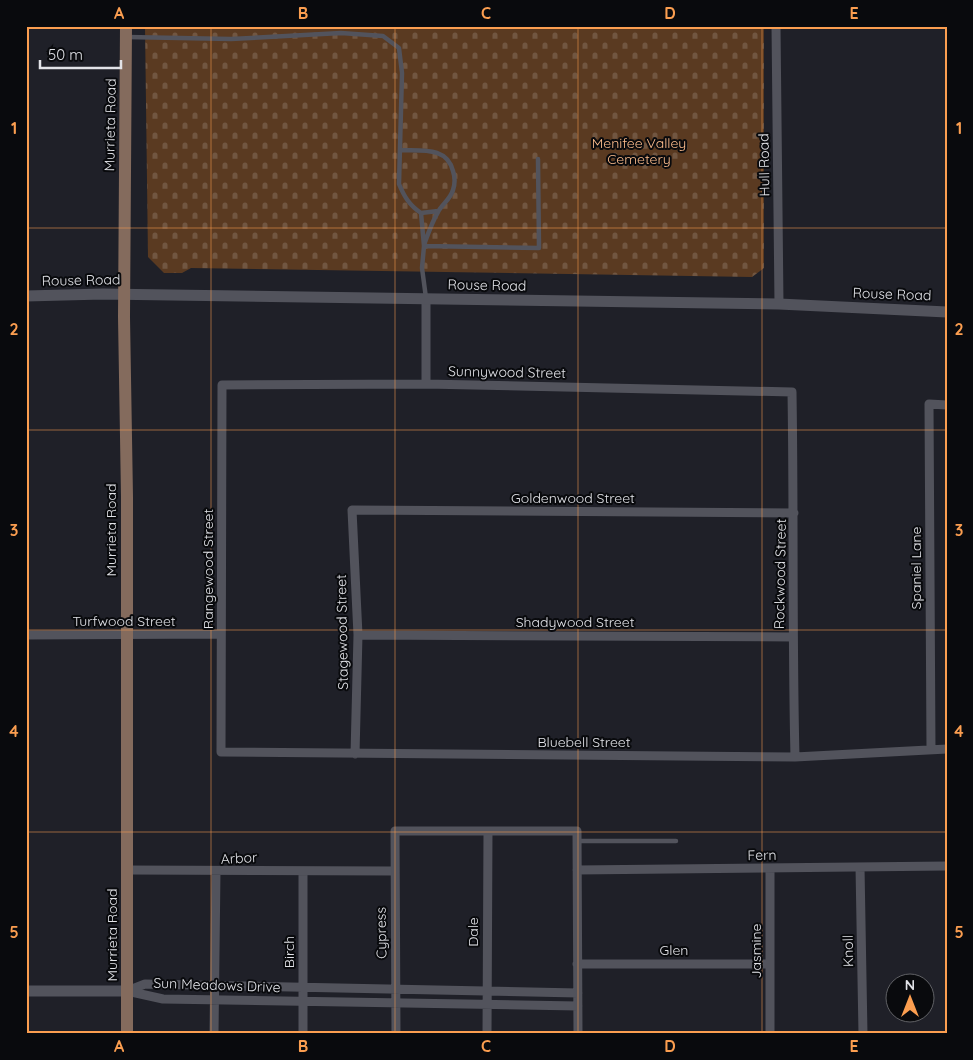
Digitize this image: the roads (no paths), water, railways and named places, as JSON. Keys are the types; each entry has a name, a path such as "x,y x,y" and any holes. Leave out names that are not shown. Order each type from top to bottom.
{"main road":[{"name":"Murrieta Road","path":"126,32 124,418 127,497 127,1034"}],"street":[{"name":"Hull Road","path":"776,26 779,304"},
{"name":"Rouse Road","path":"26,296 124,295 779,304 947,312"},
{"path":"426,299 426,384"},
{"name":"Sunnywood Street","path":"222,385 426,384 792,392"},
{"name":"Rangewood Street","path":"221,752 222,385"},
{"name":"Rockwood Street","path":"792,392 794,513 792,637 795,758"},
{"name":"Spaniel Lane","path":"931,749 929,404 947,405"},
{"name":"Goldenwood Street","path":"352,510 794,513"},
{"name":"Stagewood Street","path":"352,510 358,635 355,754"},
{"name":"Turfwood Street","path":"26,635 221,634"},
{"name":"Shadywood Street","path":"358,635 792,637"},
{"name":"Bluebell Street","path":"221,752 795,758 947,749"},
{"name":"Cypress","path":"396,1034 395,831 488,831"},
{"path":"488,831 577,831 578,1034"},
{"name":"Dale","path":"487,1034 488,831"},
{"name":"Fern","path":"577,870 947,866"},
{"name":"Knoll","path":"860,867 863,1034"},
{"name":"Jasmine","path":"770,868 770,1034"},
{"path":"127,870 216,871"},
{"name":"Arbor","path":"214,1034 216,871 394,871"},
{"name":"Birch","path":"303,871 303,1034"},
{"name":"Glen","path":"577,964 770,964"},
{"name":"Sun Meadows Drive","path":"127,991 145,984 578,993"},
{"path":"26,991 127,991"},
{"name":"Sun Meadows Drive","path":"127,991 163,999 578,1006"}],"lane":[{"path":"126,32 231,39 341,33 383,36 399,48 402,73 399,184 405,198 421,213 438,211"},
{"path":"400,150 428,151 443,154 451,161 455,177 454,189 449,199 438,211 424,246"},
{"path":"424,246 539,248 538,160"},
{"path":"421,213 424,246 422,268 426,299"},
{"path":"577,841 676,841"}],"park label":[{"name":"Menifee Valley Cemetery","path":"639,152"}]}
